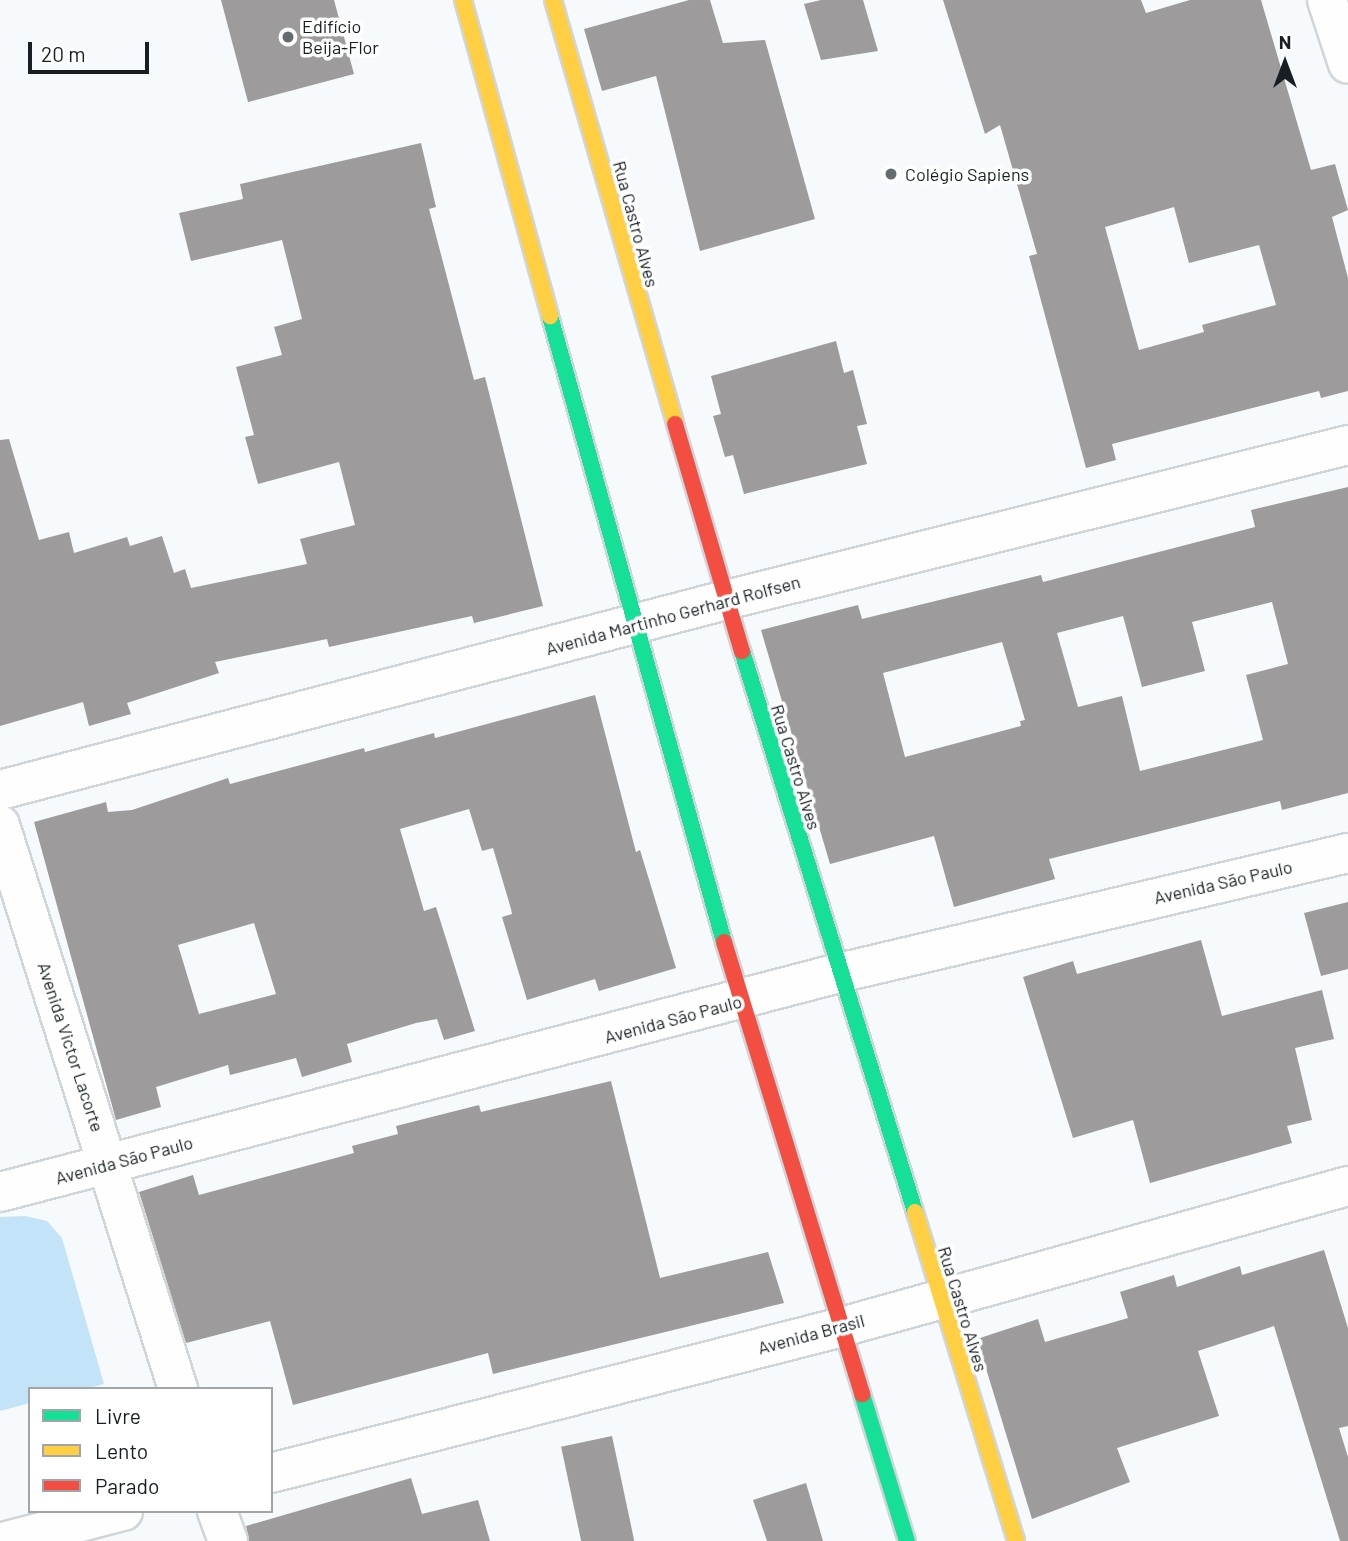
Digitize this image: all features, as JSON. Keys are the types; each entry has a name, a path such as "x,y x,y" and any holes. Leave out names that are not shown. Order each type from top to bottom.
{"main road":[{"path":"463,0 632,626 740,1002 838,1328 907,1541"},
{"name":"Rua Castro Alves","path":"553,0 726,600 1016,1541"}],"street":[{"path":"1327,0 1348,64"},
{"name":"Avenida Martinho Gerhard Rolfsen","path":"0,790 726,600 1348,445"},
{"name":"Avenida Victor Lacorte","path":"0,825 177,1387"},
{"name":"Avenida São Paulo","path":"0,1192 740,1002 839,973 1348,853"},
{"name":"Avenida Brasil","path":"273,1472 838,1328 939,1297 1348,1186"},
{"path":"7,1541 115,1513"},
{"path":"218,1513 228,1541"}],"shaded area":[{"path":"25,1216 47,1221 62,1238 104,1384 93,1387 28,1387 28,1404 0,1411 0,1217"}],"building":[{"name":"Edifício Beija-Flor","path":"221,0 334,0 354,74 248,102"},
{"path":"689,0 710,0 723,43 765,40 815,219 700,251 656,76 602,91 584,29"},
{"path":"821,0 863,0 878,51 821,60 804,4"},
{"path":"943,0 1141,0 1146,13 1190,0 1261,0 1311,170 1335,164 1348,210 1332,217 1348,278 1348,391 1321,398 1319,391 1112,444 1116,460 1086,468 1029,256 1037,254 1000,125 985,134","holes":["1174,207 1189,263 1259,245 1276,305 1202,325 1204,332 1139,350 1105,227"]},
{"path":"421,143 436,207 429,209 474,380 485,377 543,606 474,623 472,616 329,647 327,639 215,662 219,673 127,703 131,714 89,726 83,702 0,726 0,440 9,439 39,540 69,532 74,553 127,537 130,546 162,536 174,573 185,569 191,588 307,564 300,539 355,525 339,462 258,484 245,437 254,435 236,367 282,355 274,327 302,319 282,240 191,261 179,213 243,199 240,184"},
{"path":"836,341 844,373 853,370 867,424 857,426 867,464 744,494 733,455 725,457 713,416 721,414 711,376"},
{"path":"1348,487 1348,793 1282,810 1280,801 1049,859 1055,879 954,907 934,836 830,864 761,630 858,605 862,619 1041,575 1043,582 1255,527 1251,510","holes":["1272,602 1288,664 1246,675 1263,740 1140,771 1122,696 1078,707 1057,633 1123,616 1142,687 1205,671 1192,622","1002,642 1025,720 1020,721 1021,726 905,757 883,673"]},
{"path":"595,695 636,852 640,850 676,968 599,991 595,979 527,1000 502,917 512,914 493,848 482,851 469,809 400,829 424,911 436,907 475,1031 444,1040 437,1019 416,1023 347,1044 352,1062 302,1077 296,1058 230,1075 228,1065 156,1087 161,1107 116,1120 34,822 106,802 108,812 132,810 228,778 230,784 364,748 365,752 434,733 435,738","holes":["254,923 276,994 199,1014 178,945"]},
{"path":"1348,902 1348,969 1321,976 1304,913"},
{"path":"1201,940 1222,1016 1322,990 1334,1039 1295,1048 1312,1120 1287,1126 1292,1143 1150,1183 1133,1120 1073,1138 1023,977 1073,961 1077,974"},
{"path":"611,1081 660,1278 768,1252 784,1303 493,1374 488,1353 293,1405 270,1321 186,1343 139,1192 193,1175 199,1195 354,1153 352,1146 398,1134 396,1126 479,1105 481,1112"},
{"path":"1324,1250 1348,1328 1348,1426 1339,1428 1348,1457 1348,1541 1340,1541 1274,1326 1198,1351 1219,1416 1117,1448 1130,1482 1032,1519 977,1339 1038,1319 1045,1342 1128,1318 1120,1292 1174,1275 1177,1287 1240,1266 1242,1275"},
{"path":"612,1436 634,1541 581,1541 561,1447"},
{"path":"411,1478 422,1514 478,1500 490,1541 249,1541 246,1526"},
{"path":"806,1483 823,1541 767,1541 753,1500"}],"traffic: fast":[{"path":"550,316 724,942"},
{"path":"742,651 915,1212"},
{"path":"862,1394 907,1541"}],"traffic: slow":[{"path":"463,0 550,316"},
{"path":"553,0 675,424"},
{"path":"915,1212 1016,1541"}],"traffic: jam":[{"path":"675,424 742,651"},
{"path":"724,942 862,1394"}],"place":[{"name":"Edifício Beija-Flor","path":"288,37"},
{"name":"Colégio Sapiens","path":"891,174"}]}
